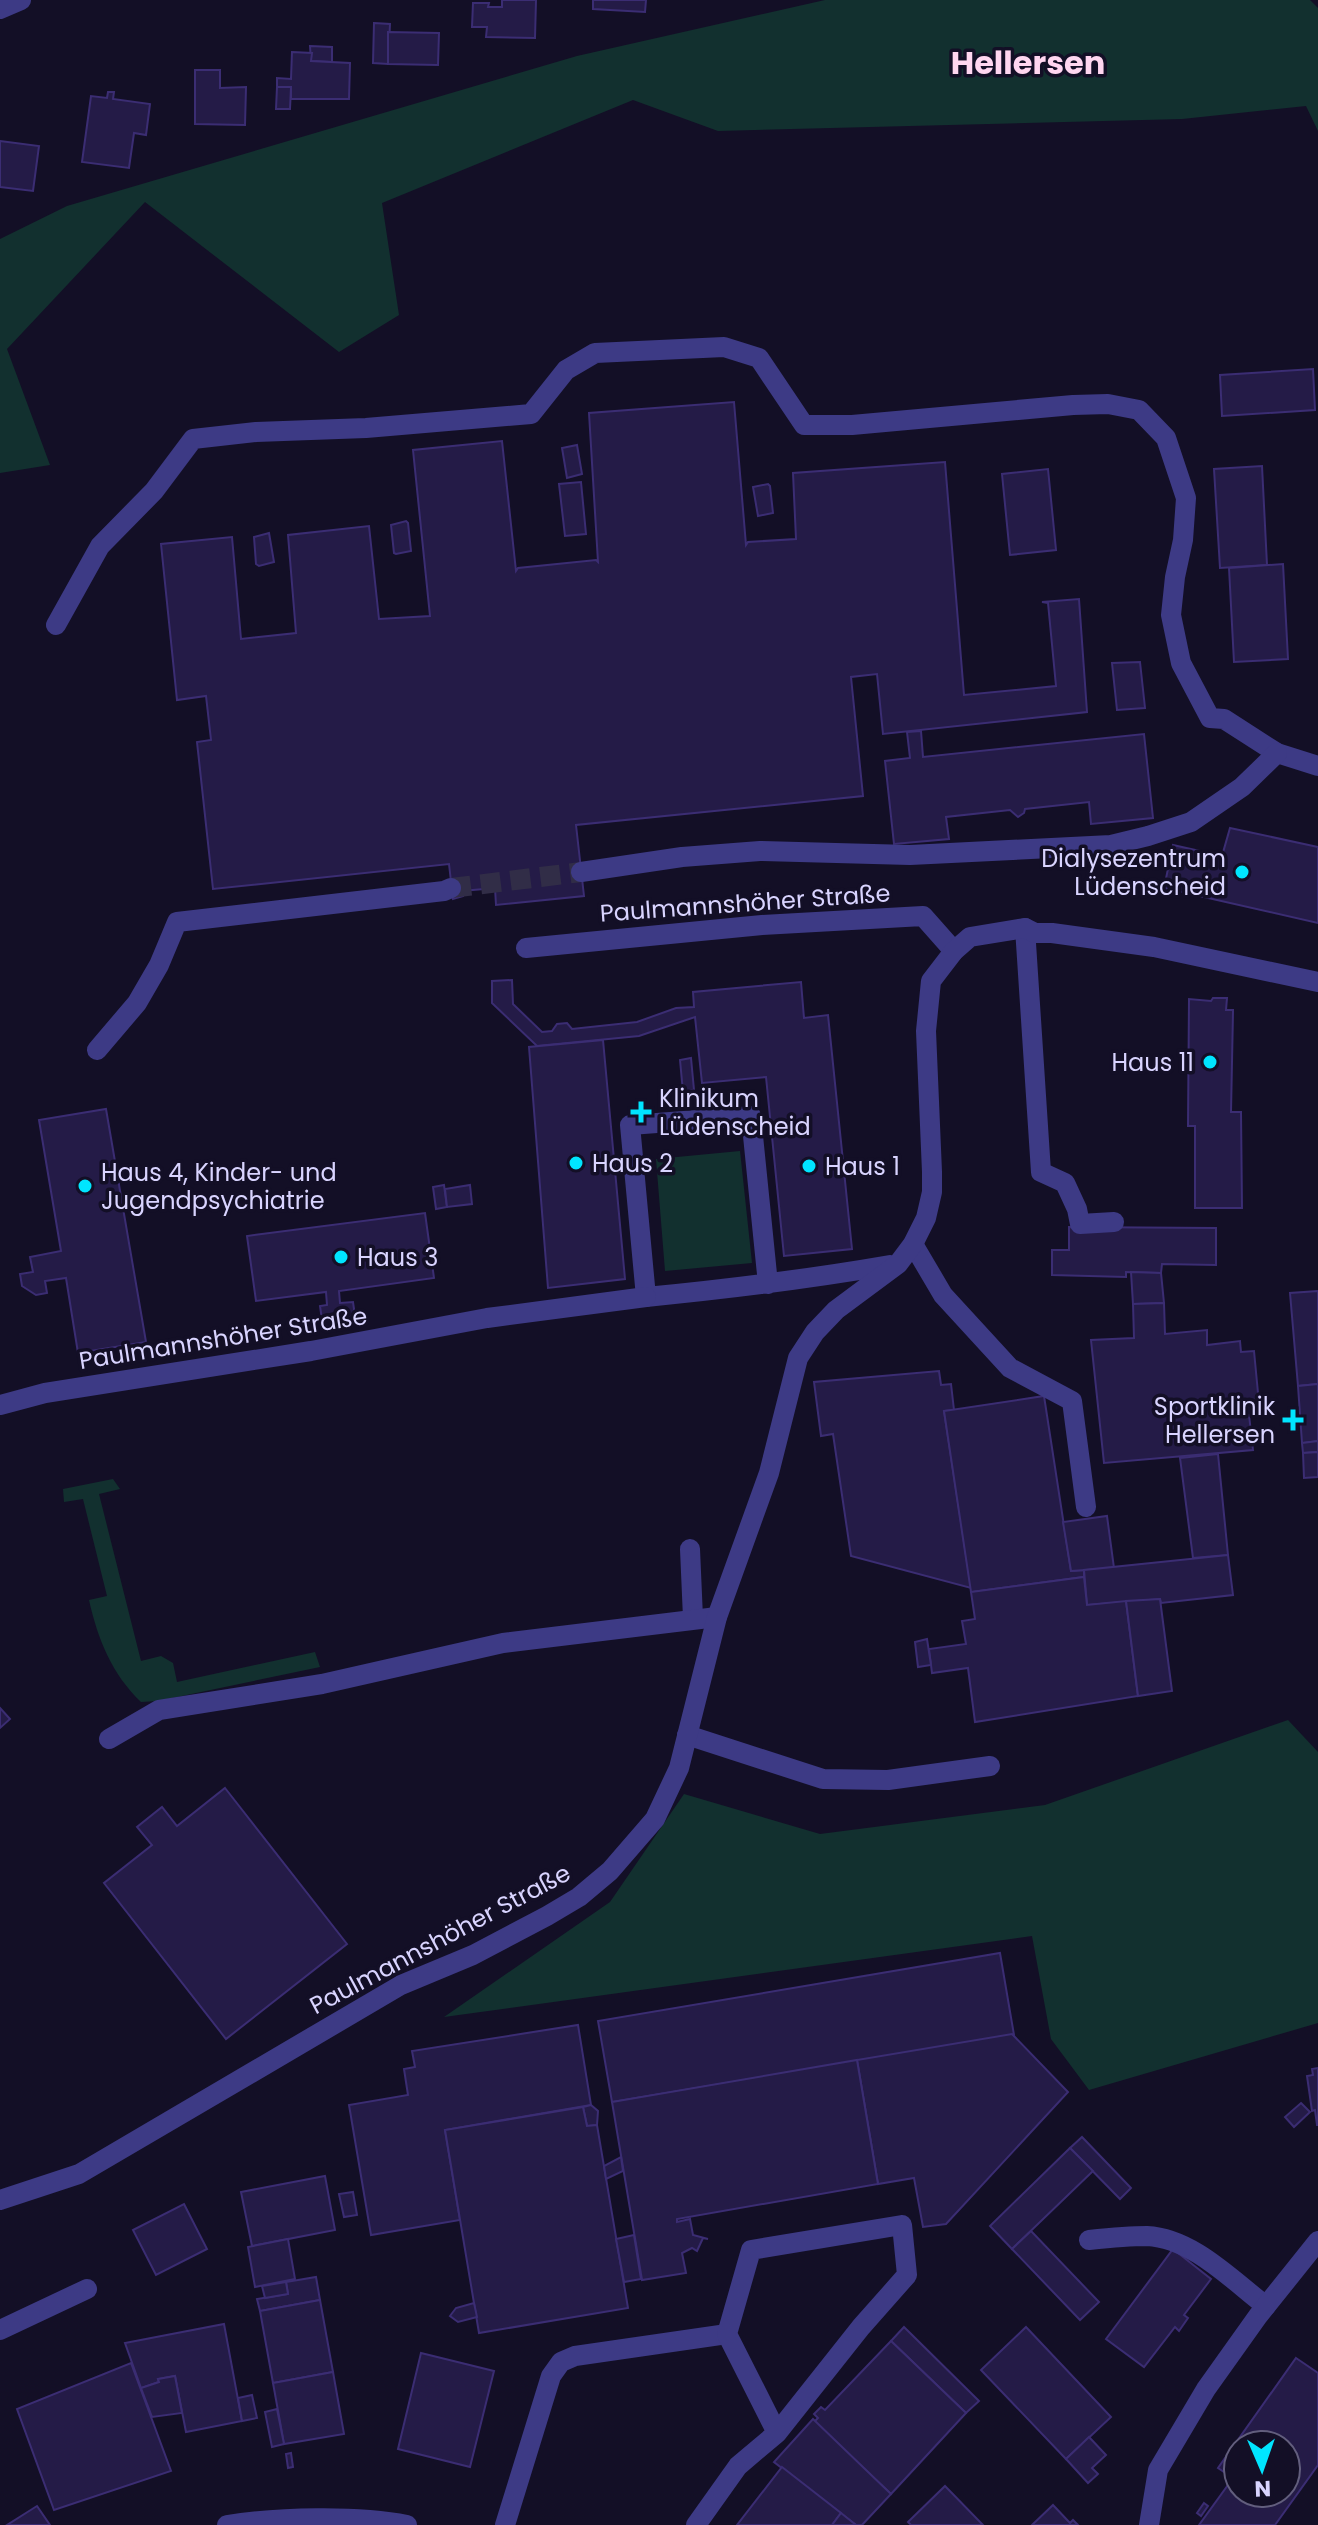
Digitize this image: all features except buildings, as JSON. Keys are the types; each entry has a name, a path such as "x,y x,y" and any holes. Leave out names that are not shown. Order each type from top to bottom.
{"street":[{"path":"0,9 21,0"},
{"path":"56,625 100,546 154,491 193,439 531,414 566,370 595,353 724,347 759,358 804,425 852,425 1073,405 1108,404 1139,410 1166,438 1186,498 1171,615 1181,663 1210,718 1224,719 1277,753 1318,766"},
{"path":"581,872 682,857 760,851 910,855 1111,845 1191,822 1242,787 1277,753"},
{"path":"97,1050 137,1003 159,965 177,922 451,888"},
{"name":"Paulmannshöher Straße","path":"526,948 747,926 923,916 954,951"},
{"path":"1025,928 1041,1172 1065,1183 1080,1224 1114,1222"},
{"name":"Paulmannshöher Straße","path":"0,2200 79,2174 401,1985 473,1955 579,1897 610,1871 655,1819 679,1768 717,1617 769,1473 798,1358 815,1332 836,1310 898,1264 913,1244 926,1218 932,1192 926,1031 931,981 954,951 970,937 1025,928 1035,933 1119,941 1188,953 1318,982"},
{"path":"646,1297 630,1125 751,1116 768,1284"},
{"path":"913,1244 943,1295 1010,1368 1072,1401 1086,1507"},
{"name":"Paulmannshöher Straße","path":"0,1405 45,1393 311,1351 487,1318 768,1284 898,1264"},
{"path":"690,1549 693,1618"},
{"path":"109,1739 159,1710 322,1684 503,1643 717,1617"},
{"path":"687,1735 823,1779 888,1780 990,1766"},
{"path":"696,2525 738,2466 777,2433 861,2327 907,2275 902,2225 751,2250 727,2334 777,2433"},
{"path":"1089,2240 1149,2236 1174,2241 1204,2258 1266,2306"},
{"path":"1149,2525 1158,2470 1206,2389 1313,2247"},
{"path":"0,2330 87,2289"},
{"path":"505,2525 551,2376 561,2362 575,2356 727,2334"},
{"path":"227,2525 256,2520 313,2519 407,2525"}],"green space":[{"path":"825,0 1310,0 1318,8 1318,131 1306,106 1182,119 718,131 633,100 382,203 399,315 339,352 145,202 7,349 50,465 0,473 0,239 67,206 577,56"},
{"path":"740,1151 752,1263 665,1271 656,1159"},
{"path":"113,1479 120,1489 99,1494 141,1661 161,1656 173,1663 177,1682 315,1652 320,1667 141,1702 114,1668 93,1615 89,1600 107,1596 83,1499 64,1502 63,1489"},
{"path":"1288,1720 1318,1752 1318,2023 1089,2090 1051,2039 1032,1936 444,2017 610,1902 684,1794 820,1834 1045,1805"}],"tunnel":[{"path":"451,888 581,872"}],"place":[{"name":"Dialysezentrum Lüdenscheid","path":"1242,872"},
{"name":"Haus 11","path":"1210,1062"},
{"name":"Klinikum Lüdenscheid","path":"641,1112"},
{"name":"Haus 2","path":"576,1163"},
{"name":"Haus 1","path":"809,1166"},
{"name":"Haus 4, Kinder- und Jugendpsychiatrie","path":"85,1186"},
{"name":"Haus 3","path":"341,1257"},
{"name":"Sportklinik Hellersen","path":"1293,1420"}],"district":[{"name":"Hellersen","path":"1028,62"}]}
